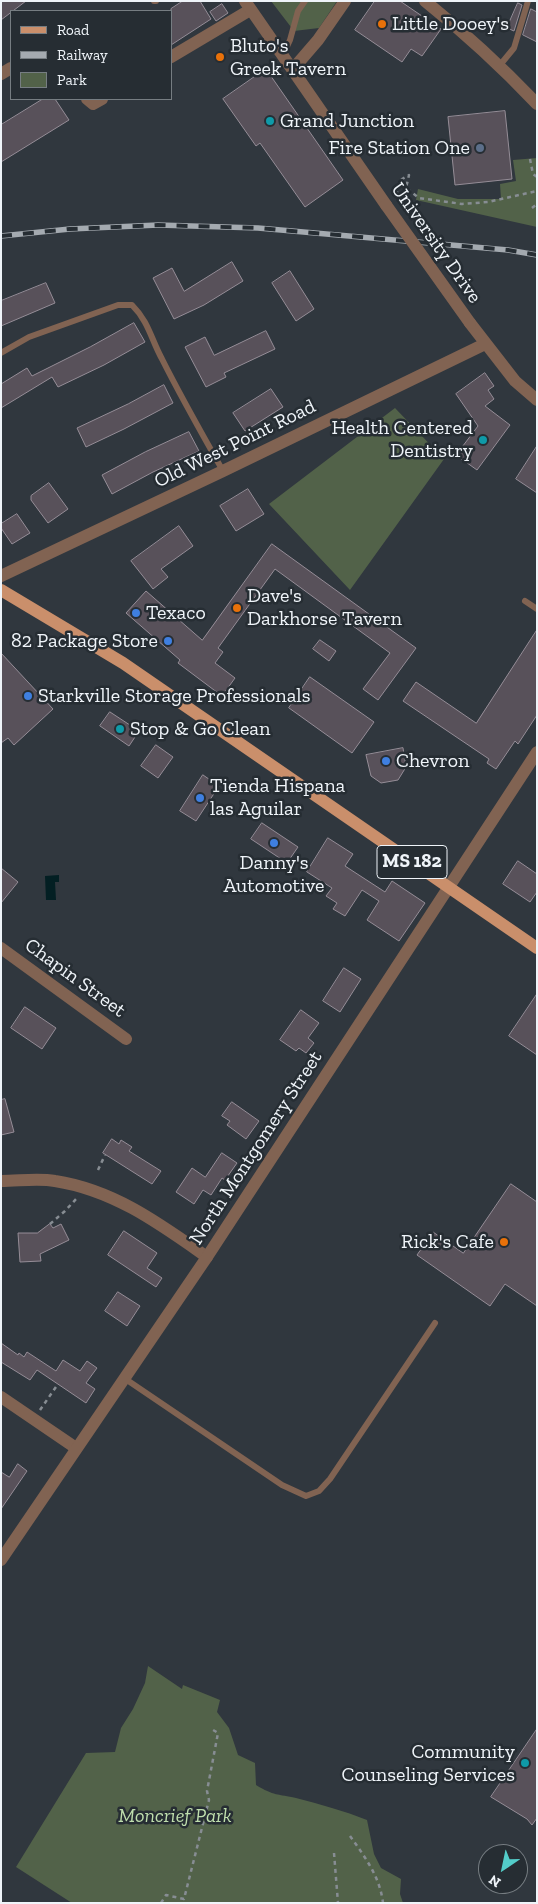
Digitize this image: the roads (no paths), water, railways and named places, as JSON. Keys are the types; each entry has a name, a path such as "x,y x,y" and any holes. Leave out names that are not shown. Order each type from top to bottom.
{"main road":[{"name":"MS 182","path":"1,590 123,663 537,948"}],"street":[{"path":"293,69 318,40 345,1"},
{"path":"425,1 470,37 537,104"},
{"name":"University Drive","path":"248,5 470,324 515,380 537,400"},
{"path":"172,56 248,5"},
{"path":"88,100 93,104 100,100"},
{"name":"Old West Point Road","path":"1,576 224,471 485,344"},
{"name":"North Montgomery Street","path":"1,1560 207,1257 537,752"},
{"name":"Chapin Street","path":"1,948 126,1039"},
{"path":"1,1181 54,1181 82,1187 115,1199 145,1214 207,1257"},
{"path":"1,1397 76,1448"}],"lane":[{"path":"282,55 290,40 298,11 305,1"},
{"path":"500,65 514,48 528,1"},
{"path":"1,353 29,337 118,305 132,305 142,316 186,407 224,471"},
{"path":"525,602 537,609"},
{"path":"124,1378 276,1482 306,1496 319,1491 330,1479 435,1323"}],"railway":[{"path":"1,236 70,229 158,225 258,228 508,250 537,255"}],"place":[{"name":"Little Dooey's","path":"382,24"},
{"name":"Bluto's Greek Tavern","path":"220,57"},
{"name":"Grand Junction","path":"270,121"},
{"name":"Fire Station One","path":"480,148"},
{"name":"Health Centered Dentistry","path":"483,440"},
{"name":"Dave's Darkhorse Tavern","path":"237,608"},
{"name":"Texaco","path":"136,613"},
{"name":"82 Package Store","path":"168,641"},
{"name":"Starkville Storage Professionals","path":"28,696"},
{"name":"Stop & Go Clean","path":"120,729"},
{"name":"Chevron","path":"386,761"},
{"name":"Tienda Hispana las Aguilar","path":"200,798"},
{"name":"Danny's Automotive","path":"274,843"},
{"name":"Rick's Cafe","path":"504,1242"},
{"name":"Community Counseling Services","path":"525,1763"}],"park label":[{"name":"Moncrief Park","path":"175,1816"}]}
